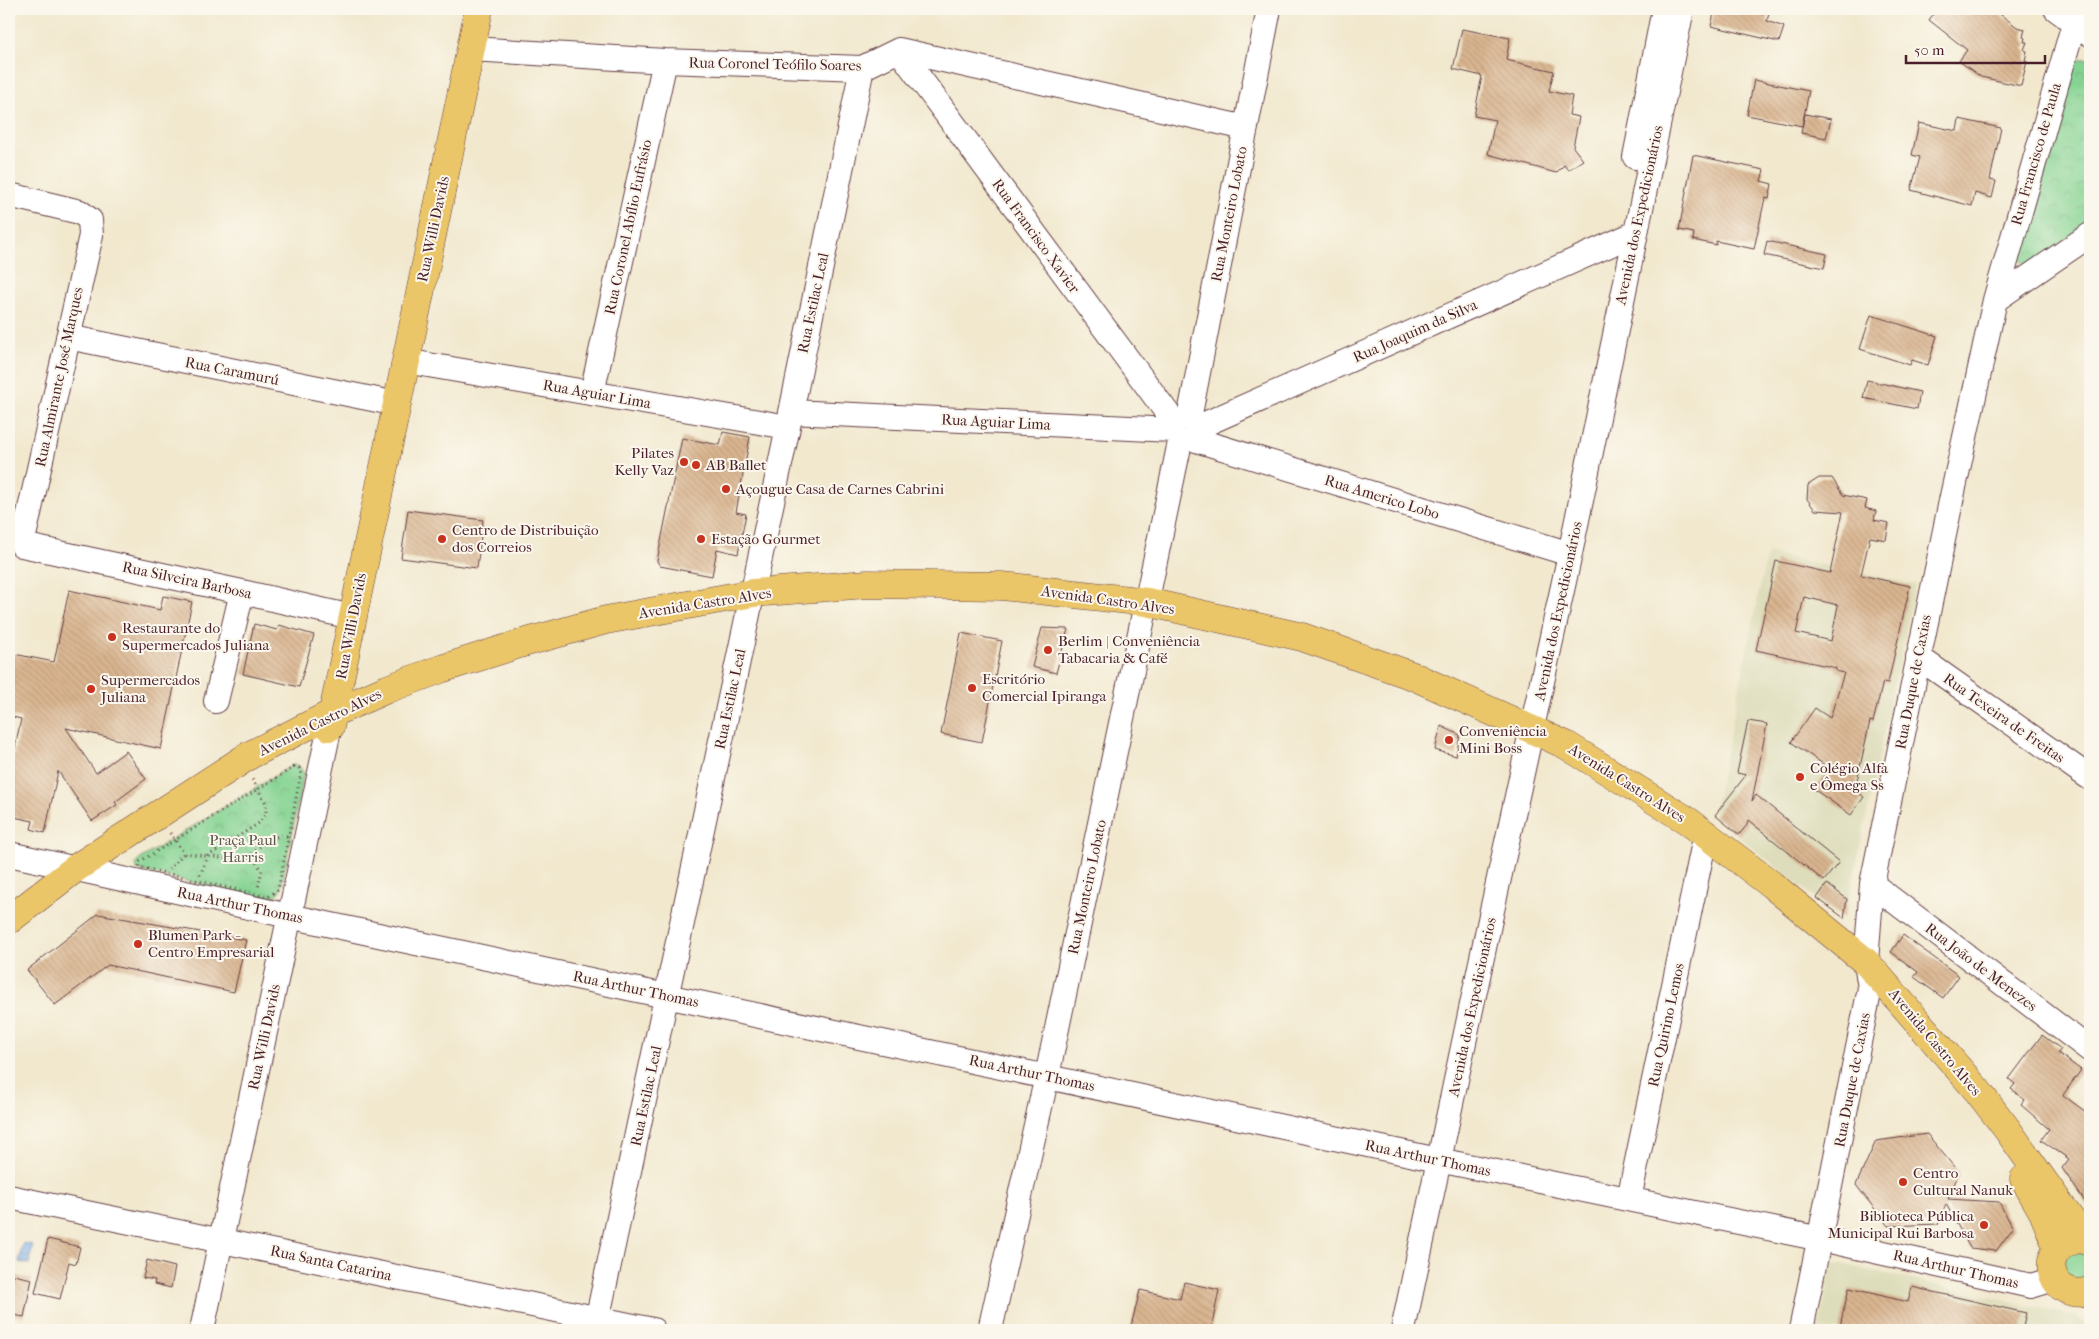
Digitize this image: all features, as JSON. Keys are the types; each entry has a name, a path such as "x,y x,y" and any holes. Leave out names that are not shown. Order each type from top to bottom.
{"main road":[{"name":"Rua Willi Davids","path":"331,721 479,9"},
{"name":"Avenida Castro Alves","path":"9,920 202,795 250,755 331,721 608,626 751,601 866,600 1001,594 1145,611 1300,646 1406,692 1524,733 1609,789 1704,843 1827,948 1868,975 2033,1165 2088,1242"},
{"name":"Avenida Castro Alves","path":"9,941 87,870 170,834 202,795 254,782 331,721"},
{"name":"Avenida Castro Alves","path":"1972,1095 2030,1188 2043,1212 2058,1249"},
{"path":"2087,1295 2065,1290 2054,1280 2052,1264 2058,1249 2066,1243 2076,1240 2088,1242"}],"street":[{"name":"Rua Monteiro Lobato","path":"990,1330 1047,1076 1184,430 1269,9"},
{"name":"Avenida dos Expedicionários","path":"1661,73 1664,9"},
{"name":"Avenida dos Expedicionários","path":"1397,1325 1563,552 1661,73 1682,9"},
{"name":"Rua Francisco de Paula","path":"1994,300 2078,16"},
{"name":"Rua Coronel Teófilo Soares","path":"471,48 665,61 862,68 899,50"},
{"path":"899,50 1246,128"},
{"name":"Rua Francisco Xavier","path":"899,50 1184,430"},
{"name":"Rua Coronel Abílio Eufrásio","path":"592,393 665,61"},
{"name":"Rua Estilac Leal","path":"597,1324 862,68"},
{"name":"Rua Almirante José Marques","path":"9,196 80,212 90,220 91,235 22,545"},
{"name":"Rua Joaquim da Silva","path":"1184,430 1626,237"},
{"path":"1994,300 2086,245"},
{"name":"Rua Duque de Caxias","path":"1801,1330 1821,1239 1868,975 1872,884 1994,300"},
{"name":"Rua Caramurú","path":"68,337 397,404"},
{"name":"Rua Aguiar Lima","path":"405,361 592,393 789,420 1184,430"},
{"name":"Rua Americo Lobo","path":"1184,430 1563,552"},
{"name":"Rua Silveira Barbosa","path":"22,545 352,617"},
{"path":"216,701 242,592"},
{"name":"Rua Texeira de Freitas","path":"1918,657 2087,770"},
{"name":"Rua Willi Davids","path":"202,1330 289,916 297,838 331,721"},
{"name":"Rua Quirino Lemos","path":"1629,1199 1704,843"},
{"name":"Rua Arthur Thomas","path":"9,854 255,901 289,916 1432,1159 1821,1239 2031,1286 2054,1280"},
{"name":"Rua João de Menezes","path":"1872,884 2090,1050"},
{"name":"Rua Santa Catarina","path":"9,1197 221,1240 597,1324 653,1330"}],"path":[{"path":"294,767 301,770 297,838 278,890 268,897 255,901 140,869 140,862 170,834 254,782 294,767"},
{"path":"208,856 264,817 267,808 254,782"},
{"path":"170,834 184,852 243,861 267,842 282,835 297,838"},
{"path":"248,857 256,862 262,870 255,901"}],"shaded area":[{"path":"1767,553 1915,585 1846,913 1838,916 1713,816"},
{"path":"1833,1262 2075,1316 2090,1326 2090,1330 1818,1330"}],"green space":[{"path":"2081,59 2090,59 2090,222 2032,264 2027,265 2018,259 2074,63"},
{"name":"Praça Paul Harris","path":"293,765 298,765 304,773 281,888 276,896 267,899 137,870 136,863 143,857"},
{"path":"2073,1250 2084,1253 2090,1259 2090,1282 2079,1285 2064,1272 2064,1255"}],"water":[{"path":"23,1243 33,1245 29,1264 19,1262"}],"building":[{"path":"1715,9 1770,9 1767,21 1784,27 1779,42 1711,26"},
{"path":"1937,9 1993,9 2017,27 2025,29 2023,37 2025,38 2024,42 2027,42 2024,50 2027,51 2025,61 2027,61 2021,86 1981,77 1959,61 1967,50 1929,20"},
{"path":"1462,29 1510,38 1506,60 1554,71 1549,91 1572,96 1569,115 1579,117 1573,147 1583,160 1568,170 1564,165 1556,173 1488,154 1495,120 1474,116 1482,76 1453,69"},
{"path":"1754,80 1809,91 1802,126 1747,115"},
{"path":"1805,114 1831,119 1826,138 1801,133"},
{"path":"1959,119 2001,128 1990,180 1996,181 1992,198 1975,193 1972,206 1911,190 1920,157 1912,155 1919,123 1957,131"},
{"path":"1693,155 1764,170 1761,181 1772,184 1769,199 1765,198 1754,249 1716,241 1716,245 1693,240 1694,233 1679,230"},
{"path":"1767,241 1827,254 1824,268 1764,255"},
{"path":"1871,315 1937,336 1928,365 1912,360 1910,365 1860,349"},
{"path":"1867,380 1920,392 1917,409 1863,398"},
{"path":"723,432 750,437 736,512 746,514 738,554 717,549 712,576 660,566 657,561 682,438 720,445"},
{"path":"1819,478 1832,478 1843,495 1867,500 1865,508 1876,511 1874,520 1889,523 1886,540 1870,537 1861,575 1910,586 1888,683 1883,682 1873,722 1870,721 1855,790 1864,797 1851,815 1815,790 1829,768 1791,742 1815,708 1830,718 1844,673 1836,671 1836,668 1756,650 1776,561 1830,573 1843,512 1815,510 1807,499 1808,485","holes":["1804,597 1838,605 1831,641 1796,633"]},
{"name":"Centro de Distribuição dos Correios","path":"408,510 483,520 477,568 401,558"},
{"name":"Supermercados Juliana","path":"69,590 160,610 163,596 192,602 161,749 66,728 96,773 126,751 146,779 115,802 117,805 92,821 58,771 45,833 31,829 33,821 9,816 9,776 21,719 9,716 9,653 54,662"},
{"path":"254,624 277,630 279,625 314,635 299,687 243,674"},
{"path":"1042,628 1068,629 1056,673 1032,667"},
{"name":"Escritório Comercial Ipiranga","path":"961,633 1002,641 982,742 941,734"},
{"path":"1748,721 1767,724 1752,801 1756,795 1839,862 1824,881 1748,820 1747,825 1739,835 1715,815 1746,775 1737,773"},
{"path":"1441,726 1460,735 1456,756 1435,750"},
{"path":"1827,884 1847,899 1844,918 1817,898"},
{"path":"98,914 246,940 234,992 108,965 55,1005 27,970"},
{"path":"1903,935 1959,976 1943,998 1914,977 1918,972 1891,952"},
{"path":"2042,1035 2061,1049 2058,1053 2081,1070 2063,1095 2090,1115 2090,1209 2062,1168 2069,1159 2041,1140 2049,1129 2021,1105 2025,1100 2011,1089 2015,1084 2009,1079"},
{"name":"Centro Cultural Nanuk","path":"1927,1134 1959,1173 1948,1199 1999,1202 2013,1228 1996,1251 1970,1248 1946,1204 1938,1224 1888,1226 1856,1185 1876,1141"},
{"path":"48,1239 80,1247 76,1264 69,1262 60,1299 35,1293"},
{"path":"147,1260 175,1267 171,1288 154,1284 155,1280 143,1278"},
{"path":"9,1274 32,1279 24,1317 9,1314"},
{"path":"1184,1282 1219,1290 1211,1330 1130,1330 1140,1290 1180,1299"},
{"path":"1912,1287 2026,1313 2022,1330 1839,1330 1849,1288 1908,1302"}],"place":[{"name":"Pilates Kelly Vaz","path":"684,462"},
{"name":"AB Ballet","path":"696,465"},
{"name":"Açougue Casa de Carnes Cabrini","path":"726,489"},
{"name":"Centro de Distribuição dos Correios","path":"442,539"},
{"name":"Estação Gourmet","path":"701,539"},
{"name":"Restaurante do Supermercados Juliana","path":"112,637"},
{"name":"Berlim | Conveniência Tabacaria & Café","path":"1048,650"},
{"name":"Escritório Comercial Ipiranga","path":"972,688"},
{"name":"Supermercados Juliana","path":"91,689"},
{"name":"Conveniência Mini Boss","path":"1449,740"},
{"name":"Colégio Alfa e Ômega Ss","path":"1800,777"},
{"name":"Blumen Park - Centro Empresarial","path":"138,944"},
{"name":"Centro Cultural Nanuk","path":"1903,1182"},
{"name":"Biblioteca Pública Municipal Rui Barbosa","path":"1984,1225"}]}
